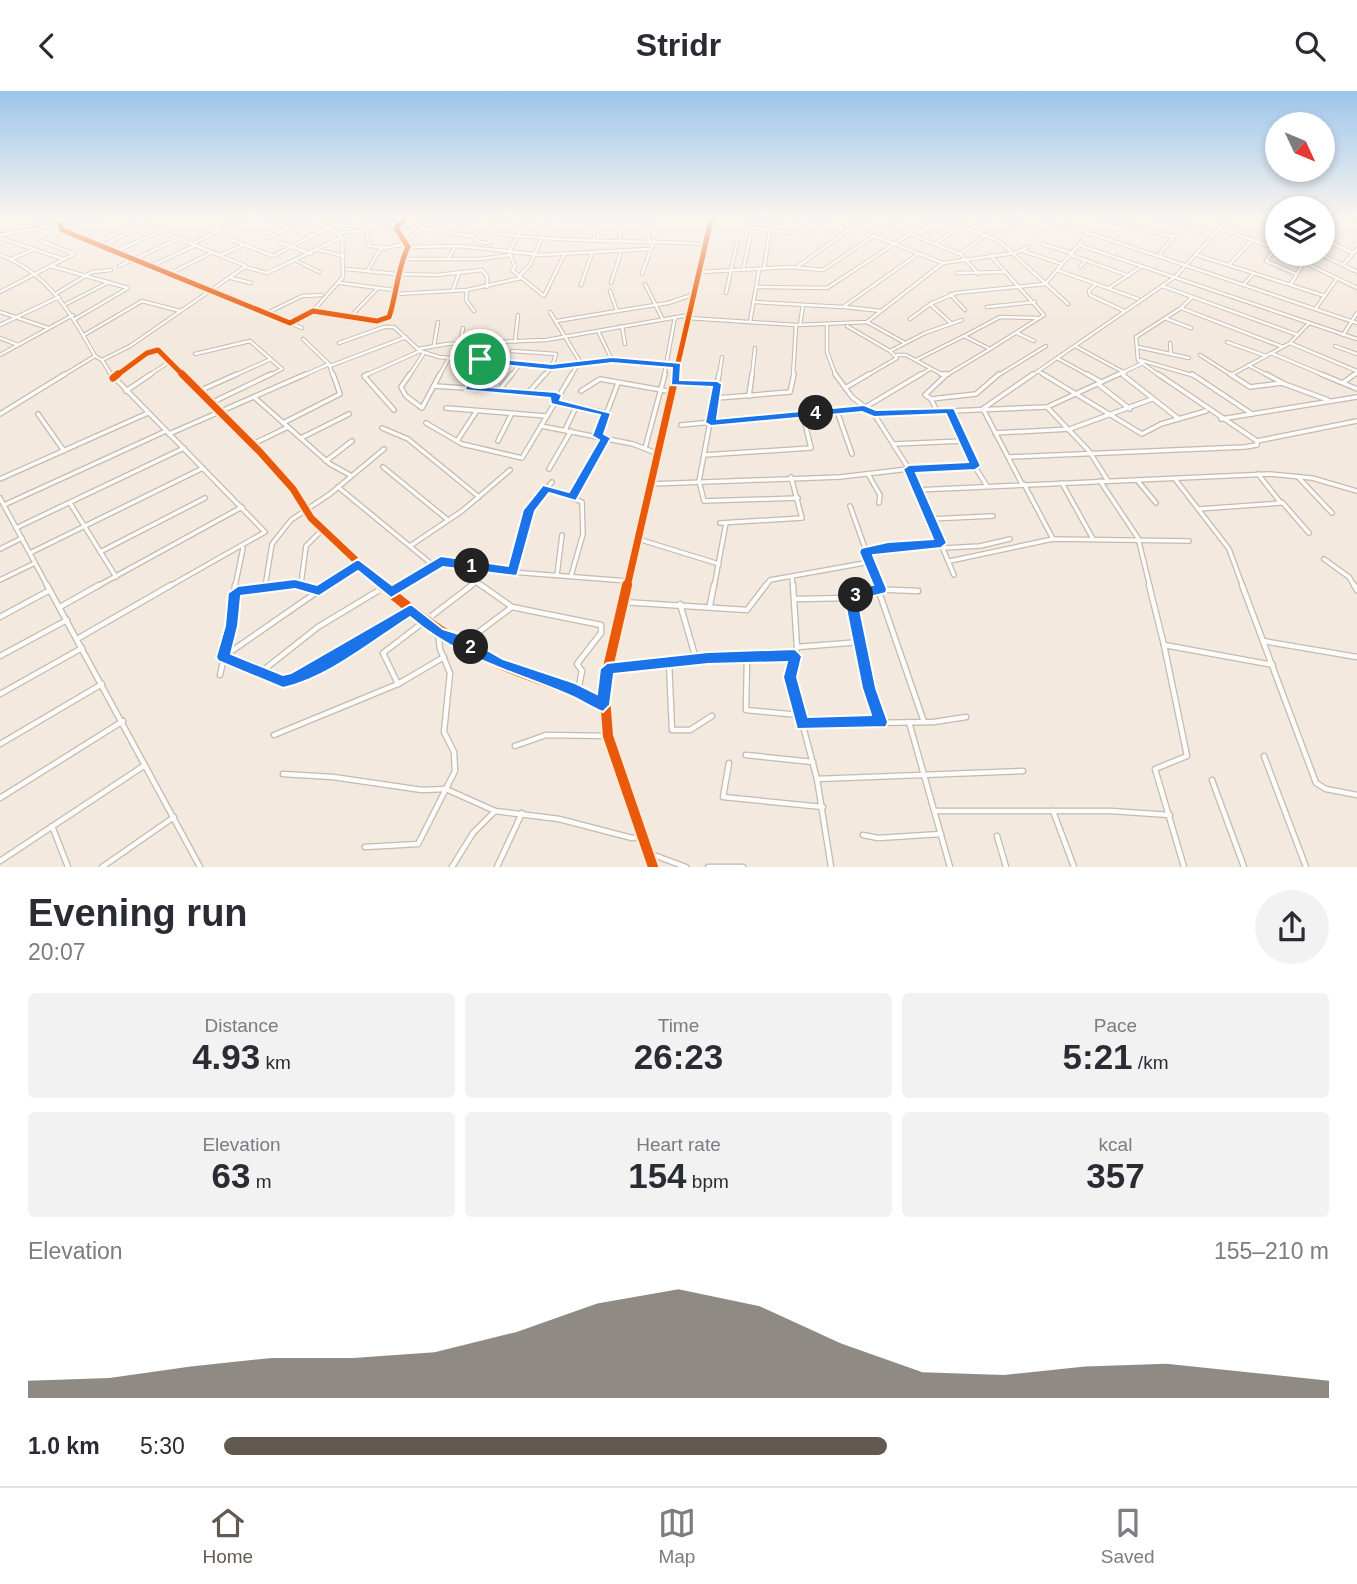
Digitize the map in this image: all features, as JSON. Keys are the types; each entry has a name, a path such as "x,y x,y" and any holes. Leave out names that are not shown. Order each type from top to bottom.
{"street":[{"path":"10,259 27,252"},
{"path":"41,252 64,259"},
{"path":"0,292 74,253 72,252"},
{"path":"119,252 302,328"},
{"path":"119,266 149,252"},
{"path":"152,266 180,252"},
{"path":"169,274 213,252"},
{"path":"214,252 245,267 267,273 314,252"},
{"path":"221,255 227,252"},
{"path":"264,252 273,256 281,252"},
{"path":"306,252 311,254"},
{"path":"327,252 342,256"},
{"path":"290,323 313,311 323,295 339,283 346,268 342,252"},
{"path":"368,270 379,252"},
{"path":"313,311 377,321 387,319 395,292 396,274 405,252"},
{"path":"448,259 452,252"},
{"path":"503,252 615,252"},
{"path":"611,283 621,252"},
{"path":"642,274 649,252"},
{"path":"653,866 645,836 608,736 603,705 607,669 704,252"},
{"path":"726,293 735,252"},
{"path":"743,270 746,252"},
{"path":"764,269 767,252"},
{"path":"797,267 817,252"},
{"path":"700,272 797,267 823,270 850,252"},
{"path":"757,287 827,288 884,252"},
{"path":"913,252 943,264"},
{"path":"955,252 968,259 979,274"},
{"path":"1025,252 1063,264"},
{"path":"1067,252 1129,276"},
{"path":"1101,252 1357,339"},
{"path":"1147,252 1357,323"},
{"path":"982,409 1175,277 1198,252"},
{"path":"1229,265 1241,252"},
{"path":"404,259 448,259 509,253"},
{"path":"509,253 515,267 512,269 544,296 565,253"},
{"path":"581,285 592,253"},
{"path":"394,410 364,376 434,345 568,337 675,317 798,325 867,322 943,264 990,255 1015,253 1068,304"},
{"path":"1343,265 1353,253"},
{"path":"339,283 395,292 453,291 487,287 520,277 536,254"},
{"path":"843,307 918,254"},
{"path":"910,319 950,294 1044,283 1072,254"},
{"path":"0,255 10,259 58,295 74,317 95,356 102,360 113,378 265,532 78,639"},
{"path":"937,411 931,399 925,395 928,389 1044,313 990,255"},
{"path":"1196,255 1325,296"},
{"path":"1080,267 1086,260"},
{"path":"297,261 319,272"},
{"path":"1335,261 1357,272"},
{"path":"0,355 128,288 51,266"},
{"path":"1107,288 1142,266"},
{"path":"1278,266 1296,274"},
{"path":"1291,285 1301,266"},
{"path":"1311,266 1357,288"},
{"path":"102,360 130,346 245,267"},
{"path":"346,268 396,274 485,271 487,287"},
{"path":"750,322 758,269"},
{"path":"0,325 58,295 97,270 111,270"},
{"path":"1057,270 1139,300"},
{"path":"957,273 1006,272"},
{"path":"453,291 459,273"},
{"path":"1244,284 1254,273"},
{"path":"231,278 251,283"},
{"path":"1316,308 1336,280"},
{"path":"66,304 109,282"},
{"path":"645,284 662,318"},
{"path":"1096,284 1089,291 1090,295 1124,311"},
{"path":"1162,286 1298,335"},
{"path":"349,317 378,288"},
{"path":"467,289 466,300 474,311"},
{"path":"610,291 617,311"},
{"path":"950,294 965,310"},
{"path":"267,313 302,296 323,295"},
{"path":"556,322 695,297"},
{"path":"1192,297 1166,319 1136,337 1140,362 1257,441 1357,421"},
{"path":"84,335 142,301 180,311"},
{"path":"755,302 881,311"},
{"path":"987,307 1035,302"},
{"path":"717,398 790,392 803,305"},
{"path":"929,305 951,323"},
{"path":"1181,308 1283,347"},
{"path":"0,312 48,329"},
{"path":"550,312 568,337 579,366"},
{"path":"1343,335 1357,313"},
{"path":"515,342 518,315"},
{"path":"645,449 667,365 675,317"},
{"path":"916,360 1000,317 1040,318"},
{"path":"1166,319 1191,328"},
{"path":"890,351 925,331 961,320"},
{"path":"434,345 438,322"},
{"path":"867,322 905,343"},
{"path":"1231,375 1290,343 1308,323"},
{"path":"827,325 828,364 845,388 864,408 874,414 909,469 954,575"},
{"path":"845,325 897,355"},
{"path":"339,344 388,326 398,328 421,351 449,358 552,367 579,366 612,360 678,365"},
{"path":"622,326 625,344"},
{"path":"459,344 463,328"},
{"path":"597,330 612,360"},
{"path":"1017,333 1034,341"},
{"path":"964,336 990,349"},
{"path":"4,505 167,432 406,337"},
{"path":"0,338 18,345"},
{"path":"284,423 338,397 330,365 303,339"},
{"path":"195,354 250,341 281,371 211,403"},
{"path":"1227,342 1266,356"},
{"path":"1290,343 1357,372 1343,383"},
{"path":"1170,344 1171,354"},
{"path":"931,399 976,394 1005,369 1015,367 1046,346"},
{"path":"1075,346 1124,374 1179,419"},
{"path":"1335,346 1357,355"},
{"path":"1138,347 1189,358"},
{"path":"748,396 755,348"},
{"path":"113,378 151,351 158,350 253,444 293,489 305,509 358,564 438,633 464,643 499,664 578,691 603,705"},
{"path":"421,351 402,389 412,402 422,408 449,358"},
{"path":"512,351 554,352 552,367 529,392"},
{"path":"1271,353 1357,389"},
{"path":"845,388 902,354 945,376"},
{"path":"1200,355 1253,387 1282,383"},
{"path":"0,414 95,356"},
{"path":"722,357 717,398 699,481 704,501 798,498"},
{"path":"1057,358 1100,383 1130,409"},
{"path":"199,391 271,359"},
{"path":"468,388 480,359"},
{"path":"126,391 169,362"},
{"path":"874,414 1047,407 1124,374 1140,362 1189,372 1252,414"},
{"path":"499,390 521,363"},
{"path":"1248,365 1282,383 1328,400"},
{"path":"426,423 457,441 522,458 556,395 579,366"},
{"path":"681,425 864,408 930,369"},
{"path":"1038,371 1078,394 1108,417 1142,434 1208,410"},
{"path":"581,391 600,379 673,392"},
{"path":"598,436 618,383"},
{"path":"674,383 717,384"},
{"path":"435,386 556,395"},
{"path":"254,397 326,461 350,475"},
{"path":"1221,419 1357,397"},
{"path":"995,433 1070,429 1152,399"},
{"path":"554,402 606,413"},
{"path":"0,405 9,409"},
{"path":"565,430 576,407"},
{"path":"1047,407 1070,429 1108,481"},
{"path":"446,408 546,416"},
{"path":"982,409 1053,539"},
{"path":"837,411 852,454"},
{"path":"950,411 986,486"},
{"path":"457,441 476,412"},
{"path":"0,479 148,413"},
{"path":"498,441 512,413"},
{"path":"38,414 64,451"},
{"path":"301,438 349,414"},
{"path":"704,455 811,448 803,415"},
{"path":"541,426 598,436 656,453"},
{"path":"253,444 288,427"},
{"path":"382,428 408,439 479,497"},
{"path":"550,469 571,431"},
{"path":"572,498 605,438"},
{"path":"326,461 352,441"},
{"path":"894,444 963,441"},
{"path":"1009,457 1091,456 1242,447 1257,445 1257,441"},
{"path":"16,528 184,448"},
{"path":"265,587 272,544 291,520 338,487 384,449"},
{"path":"650,484 975,466"},
{"path":"383,467 447,520"},
{"path":"30,553 203,468"},
{"path":"410,546 479,497 510,470"},
{"path":"868,474 880,495 879,503"},
{"path":"916,490 1258,474 1296,476 1357,491"},
{"path":"1258,474 1309,533"},
{"path":"1296,476 1332,513"},
{"path":"710,605 719,564 723,523 802,518 791,477"},
{"path":"1175,479 1229,549 1316,783 1326,789 1357,795"},
{"path":"1137,480 1156,503"},
{"path":"1100,481 1139,543 1164,645 1187,756 1155,769 1184,866"},
{"path":"513,572 529,510 552,482"},
{"path":"1062,483 1093,539"},
{"path":"338,487 434,566"},
{"path":"547,488 582,502 583,534 571,576"},
{"path":"0,498 200,866"},
{"path":"100,552 205,498"},
{"path":"1199,509 1282,502"},
{"path":"70,503 116,577"},
{"path":"850,506 924,722"},
{"path":"60,607 242,507"},
{"path":"930,519 993,516"},
{"path":"300,585 304,546 310,537 324,529"},
{"path":"557,575 562,534"},
{"path":"0,548 22,538"},
{"path":"638,539 719,564"},
{"path":"866,552 888,546 980,546 1010,539"},
{"path":"950,561 1053,539 1139,543 1189,541"},
{"path":"220,675 231,626 238,561 244,546"},
{"path":"1324,559 1349,577 1357,590"},
{"path":"391,592 446,561 487,570 628,580"},
{"path":"623,602 710,605 747,610 770,580 870,562"},
{"path":"0,580 35,563"},
{"path":"223,657 358,564"},
{"path":"398,684 383,653 476,582 487,570"},
{"path":"792,578 797,647 790,677 817,779 831,866"},
{"path":"476,582 512,607 601,625 601,633 577,664 582,671 578,691"},
{"path":"235,593 265,587 300,585 319,591"},
{"path":"261,672 318,627 386,586"},
{"path":"795,599 851,598 863,591 880,589 918,591"},
{"path":"0,617 50,590"},
{"path":"851,598 869,688 881,722"},
{"path":"680,604 695,659"},
{"path":"464,643 512,607"},
{"path":"223,657 283,681 296,678 411,610"},
{"path":"0,656 67,620"},
{"path":"365,847 418,844 452,779 456,759 444,732 450,673 440,649 438,633"},
{"path":"1263,641 1357,657"},
{"path":"797,647 861,642"},
{"path":"1164,645 1273,665"},
{"path":"0,694 82,648"},
{"path":"607,669 695,659 795,656"},
{"path":"274,735 398,684 444,657"},
{"path":"747,658 746,710 799,715"},
{"path":"669,662 669,710 672,730 691,730 712,716"},
{"path":"0,744 102,684"},
{"path":"802,724 924,722 966,717"},
{"path":"0,798 123,721"},
{"path":"909,722 950,866"},
{"path":"515,746 546,735 608,736"},
{"path":"746,755 813,762"},
{"path":"1264,756 1306,866"},
{"path":"729,762 723,797 823,807"},
{"path":"0,861 145,765"},
{"path":"817,779 1023,771"},
{"path":"283,774 333,777 422,790 446,789 495,811 522,813 632,838 645,836"},
{"path":"1212,780 1244,866"},
{"path":"453,866 473,833 495,811"},
{"path":"935,811 1006,814 1131,811 1170,815"},
{"path":"1053,811 1074,866"},
{"path":"497,866 522,813"},
{"path":"102,866 174,817"},
{"path":"52,826 68,866"},
{"path":"863,835 878,838 941,834"},
{"path":"997,836 1006,866"},
{"path":"651,854 686,866"},
{"path":"708,866 743,866"}],"cycle path":[{"path":"116,252 290,323 313,311 377,321 389,317 405,252"},
{"path":"653,867 608,736 604,685 704,252"},
{"path":"113,378 147,353 158,350 260,452 293,489 311,518 358,564 429,626 499,664 570,688 603,705"}],"route":[{"path":"480,359 552,367 612,360 678,365 674,383 717,384 717,398 711,423 864,408 874,414 950,411 975,466 909,469 941,543 888,546 866,552 881,589 869,589 851,598 857,616 869,688 881,722 802,724 790,677 795,656 708,658 607,669 603,705 578,691 499,664 454,638 438,633 411,610 332,659 293,679 283,681 223,657 231,626 235,593 238,591 295,584 306,585 319,591 358,564 391,592 441,561 513,572 529,510 547,488 572,498 584,481 605,438 598,436 606,413 554,402 556,395 468,388 480,359"}]}
